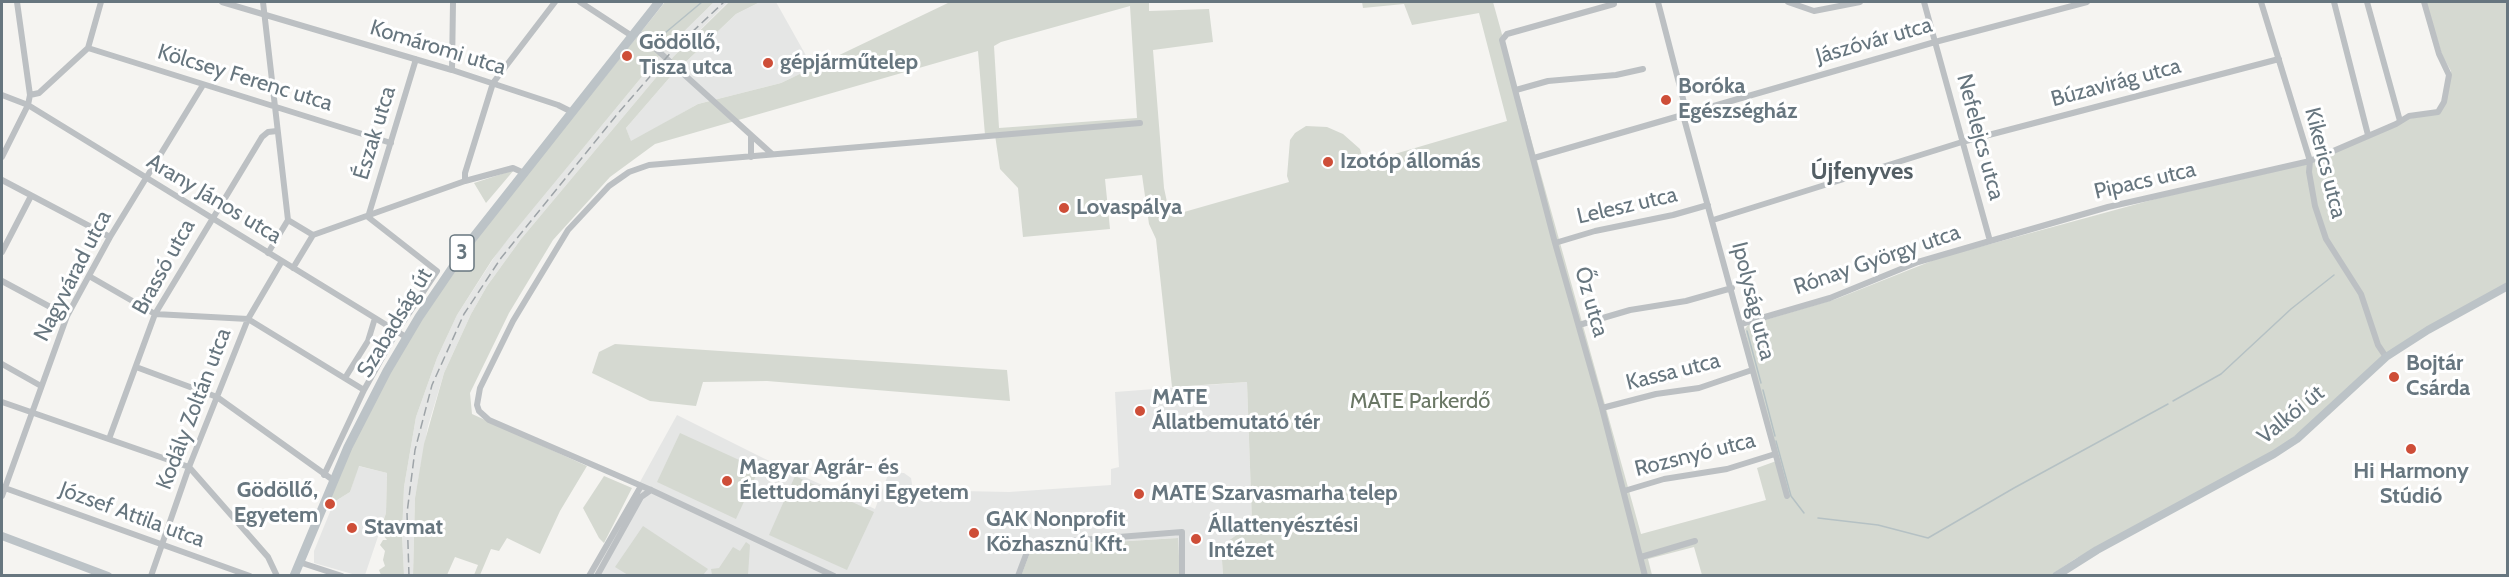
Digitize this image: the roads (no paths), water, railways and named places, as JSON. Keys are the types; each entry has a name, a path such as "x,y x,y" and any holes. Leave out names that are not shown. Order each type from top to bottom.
{"main road":[{"name":"Szabadság út","path":"294,576 328,478 406,337 459,258 659,2"},
{"name":"Valkói út","path":"2056,576 2097,550 2280,451 2308,429 2386,357 2420,335 2508,286"},
{"path":"2,536 108,576"}],"street":[{"path":"2,157 28,105 30,95 17,2"},
{"path":"30,95 39,93 88,48 101,2"},
{"name":"Komáromi utca","path":"222,2 263,12 452,70 563,106 572,112"},
{"path":"263,2 288,220 268,253"},
{"path":"452,70 453,2"},
{"path":"465,181 465,173 493,83 555,2"},
{"path":"580,2 654,47 772,154"},
{"name":"Ipolyság utca","path":"1658,2 1708,205 1787,496"},
{"path":"1788,2 1814,11 1860,2"},
{"name":"Nefelejcs utca","path":"1924,2 1990,241"},
{"name":"Jászóvár utca","path":"1534,158 1935,42 2087,2"},
{"name":"Kikerics utca","path":"2261,2 2310,160 2309,172 2315,206 2326,239 2361,294 2378,345 2386,357"},
{"path":"2334,2 2368,135"},
{"path":"2367,2 2400,121"},
{"name":"Pipacs utca","path":"1990,241 2108,207 2310,160 2416,114 2438,112 2444,102 2449,75 2439,54 2424,2"},
{"name":"Őz utca","path":"1614,4 1507,34 1503,38 1555,243 1602,408 1645,576"},
{"name":"Kölcsey Ferenc utca","path":"88,48 391,143"},
{"name":"Észak utca","path":"368,217 416,59"},
{"name":"Búzavirág utca","path":"1713,220 1962,142 2279,59"},
{"path":"1516,90 1548,81 1616,75 1643,69"},
{"name":"Nagyvárad utca","path":"2,496 3,488 68,316 110,237 203,85"},
{"name":"Arany János utca","path":"2,95 28,105 406,337"},
{"path":"834,576 651,490 483,416 477,405 480,388 513,321 555,249 582,212 609,186 629,172 649,165 1140,123"},
{"name":"Brassó utca","path":"109,439 155,314 262,137 268,132 277,131"},
{"path":"751,136 751,157"},
{"path":"293,268 313,235 465,181 513,168 524,173"},
{"path":"2,180 110,237"},
{"path":"2,252 31,196"},
{"name":"Lelesz utca","path":"1555,243 1595,231 1708,205"},
{"name":"Szabadság út","path":"328,478 364,390 397,331 437,271 368,217"},
{"path":"288,220 313,235"},
{"name":"Rónay György utca","path":"1741,324 1830,298 1918,262 1990,241"},
{"name":"Kodály Zoltán utca","path":"151,576 189,467 248,319 282,261"},
{"path":"89,276 155,314 248,319 364,390"},
{"path":"2,281 68,316"},
{"path":"1579,325 1630,310 1686,301 1732,288"},
{"path":"345,378 368,341 375,318"},
{"path":"2,364 42,386"},
{"path":"136,367 217,397 328,478"},
{"name":"Kassa utca","path":"1602,408 1656,394 1699,388 1752,370"},
{"path":"2,402 189,467 268,557 277,576"},
{"name":"Rozsnyó utca","path":"1624,491 1664,479 1728,469 1775,454"},
{"path":"597,576 641,486"},
{"name":"József Attila utca","path":"3,488 250,576"},
{"path":"589,576 607,552 641,497 651,490"},
{"path":"1018,576 1030,544 1182,532 1182,576"},
{"path":"1641,557 1695,541"},
{"path":"299,562 342,576"}],"waterway":[{"path":"659,38 702,2"},
{"path":"2173,401 2221,374 2291,309 2334,275"},
{"path":"1747,331 1761,383"},
{"path":"1763,390 1775,436"},
{"path":"1818,518 1878,525 1928,538 2168,404"},
{"path":"1776,441 1791,496 1804,513"}],"railway":[{"path":"409,576 407,513 415,450 432,385 464,314 501,258 619,112 674,49 724,2"}],"place":[{"name":"Gödöllő, Tisza utca","path":"627,56"},
{"name":"gépjárműtelep","path":"768,63"},
{"name":"Boróka Egészségház","path":"1666,100"},
{"name":"Izotóp állomás","path":"1328,162"},
{"name":"Lovaspálya","path":"1064,208"},
{"name":"Bojtár Csárda","path":"2394,377"},
{"name":"MATE Állatbemutató tér","path":"1140,411"},
{"name":"Hi Harmony Stúdió","path":"2411,449"},
{"name":"Magyar Agrár- és Élettudományi Egyetem","path":"727,481"},
{"name":"MATE Szarvasmarha telep","path":"1139,494"},
{"name":"Gödöllő, Egyetem","path":"330,504"},
{"name":"Stavmat","path":"352,528"},
{"name":"GAK Nonprofit Közhasznú Kft.","path":"974,533"},
{"name":"Állattenyésztési Intézet","path":"1196,539"}],"district":[{"name":"Újfenyves","path":"1862,172"}],"park label":[{"name":"MATE Parkerdő","path":"1420,402"}]}
